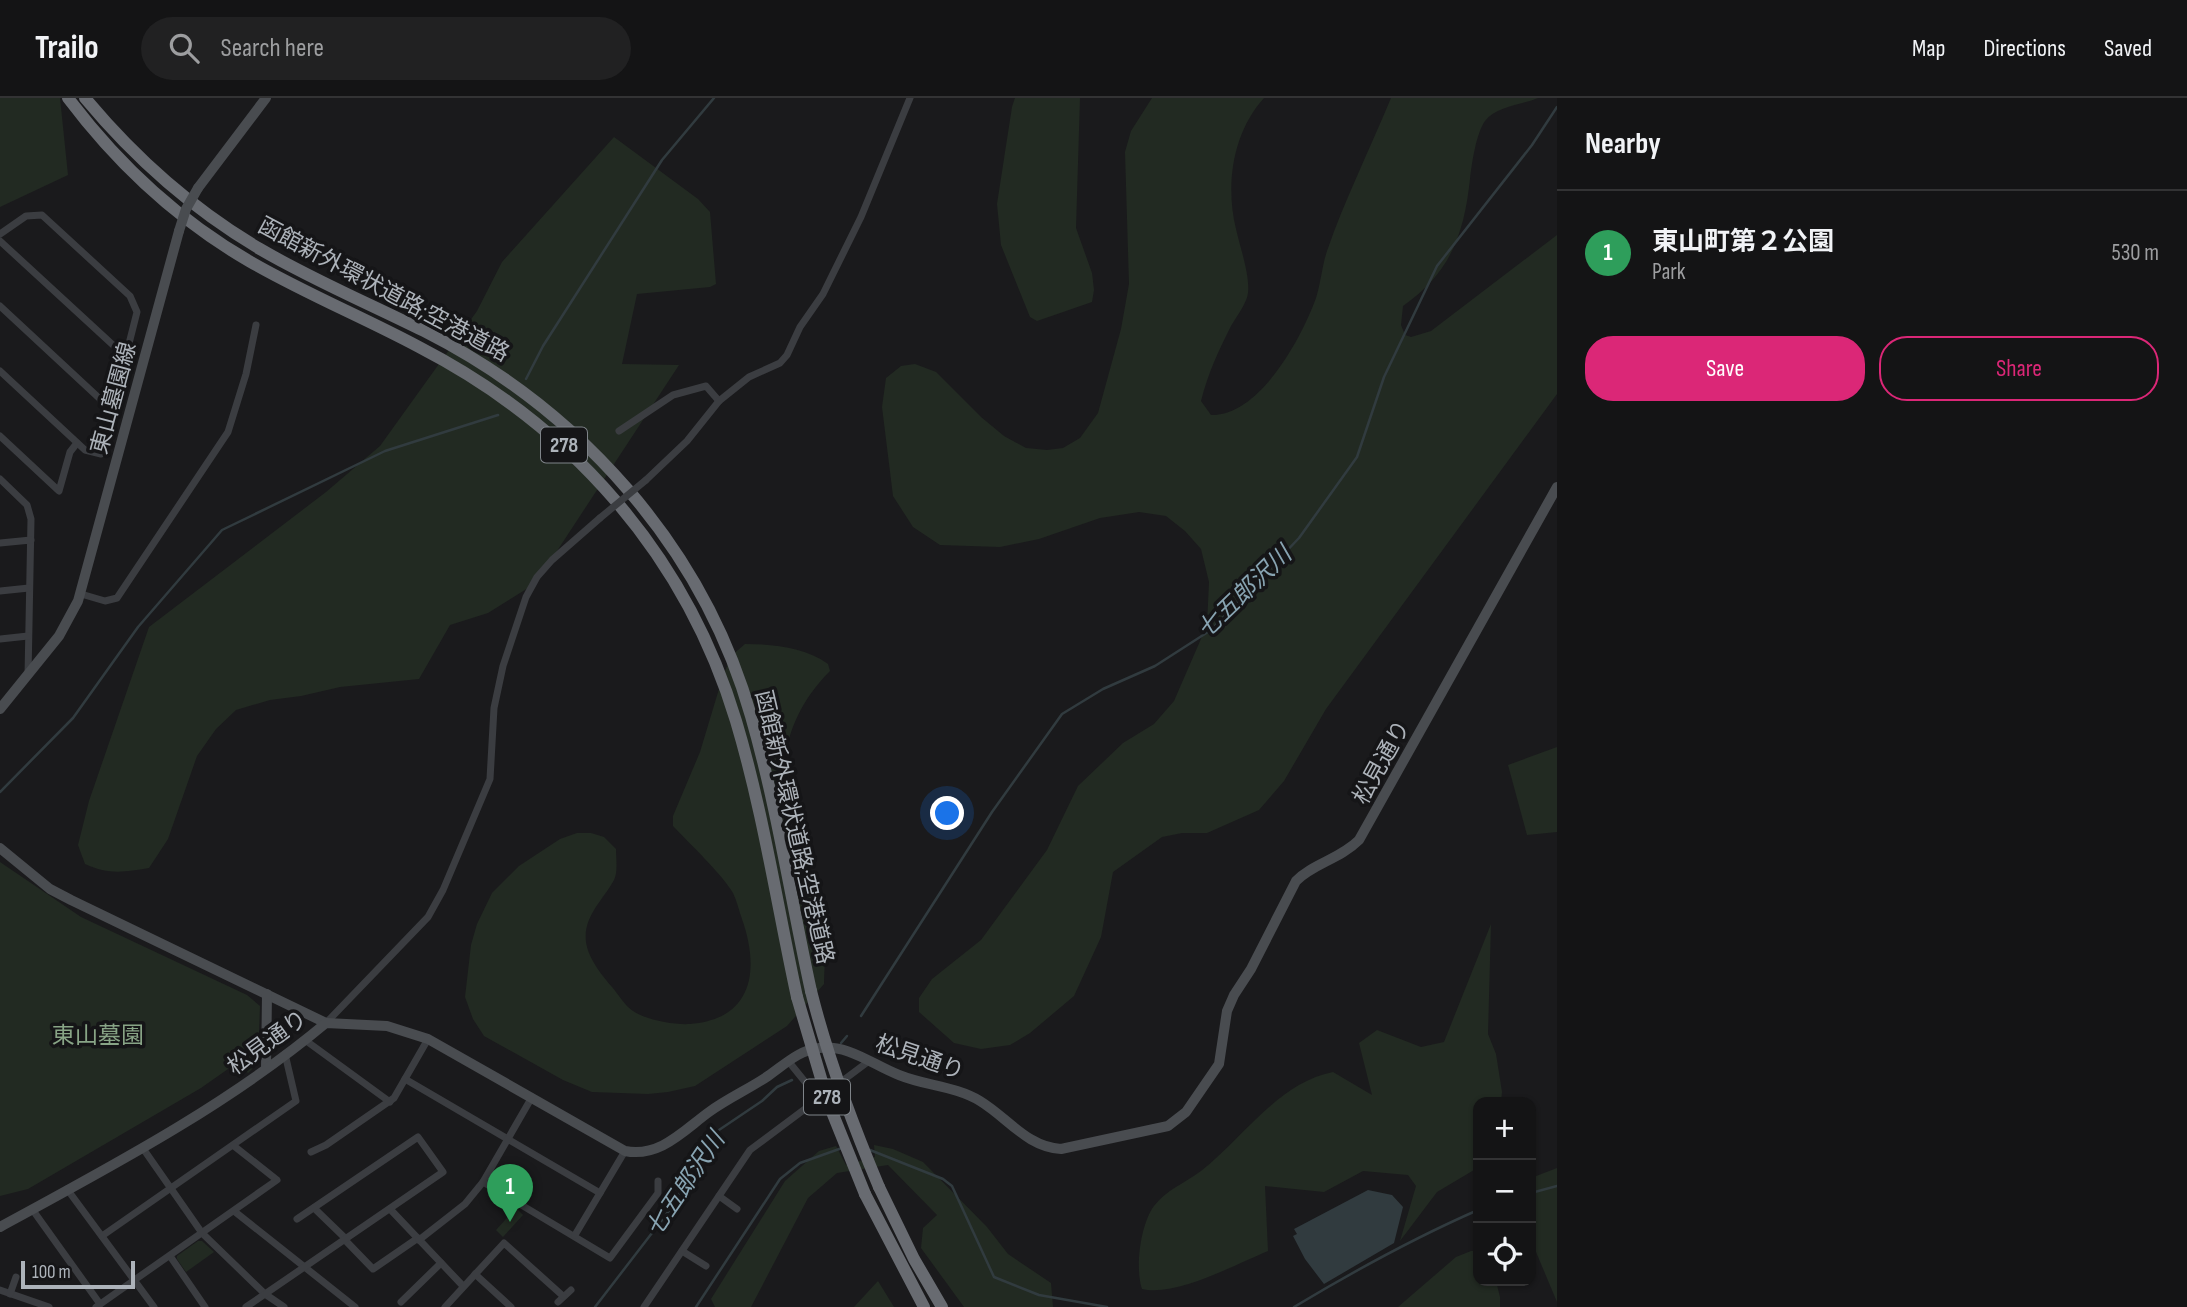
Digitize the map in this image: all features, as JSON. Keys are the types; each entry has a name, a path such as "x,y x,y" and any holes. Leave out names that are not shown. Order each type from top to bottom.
{"highway":[{"name":"函館新外環状道路;空港道路","path":"68,98 94,132 147,186 194,225 248,261 417,346 487,386 559,441 612,495 642,533 696,621 723,684 745,754 797,997 828,1102 865,1194 924,1307"},
{"name":"函館新外環状道路;空港道路","path":"85,98 112,130 159,175 204,212 258,248 436,337 496,372 538,402 596,453 632,494 684,565 706,604 739,678 761,750 811,991 843,1097 879,1188 914,1259 942,1307"}],"street":[{"name":"東山墓園線","path":"0,709 63,630 80,594 186,209 198,188 266,98"},
{"path":"0,848 50,889 326,1023 428,917 443,890 490,779 494,708 503,666 526,597 537,577 552,560 646,480 687,441 719,401 749,377 780,363 787,355 800,327 823,294 861,217 910,98"},
{"path":"0,234 26,216 42,215 130,296 137,312 101,454 85,450 1,373"},
{"path":"0,241 126,357"},
{"path":"0,306 113,411"},
{"path":"80,594 105,601 117,598 228,432 246,374 256,325"},
{"path":"619,430 673,396 706,386 719,401"},
{"path":"0,436 60,491 70,452 77,443"},
{"path":"0,479 28,508 31,519 27,677"},
{"name":"松見通り","path":"0,1227 193,1118 326,1023 387,1026 428,1039 625,1151 641,1153 670,1142 709,1112 747,1091 805,1051 822,1047 853,1053 898,1075 959,1090 982,1103 1033,1142 1050,1148 1061,1149 1168,1126 1177,1121 1219,1064 1227,1011 1296,881 1301,875 1340,855 1359,840 1557,487"},
{"path":"0,543 30,540"},
{"path":"0,591 29,589"},
{"path":"0,639 28,636"},
{"path":"266,1068 267,994"},
{"path":"311,1152 326,1145 390,1102 428,1039"},
{"path":"305,1040 390,1102"},
{"path":"102,1236 296,1101 285,1054"},
{"path":"644,1307 750,1150 869,1061"},
{"path":"789,1062 819,1099"},
{"path":"405,1079 600,1193"},
{"path":"314,1208 373,1269 465,1204 483,1182 532,1097"},
{"path":"246,1307 443,1172 418,1138 297,1219"},
{"path":"32,1209 98,1305 277,1180 234,1146"},
{"path":"142,1147 202,1233 265,1294 284,1307"},
{"path":"575,1235 625,1151"},
{"path":"483,1182 610,1258 658,1193 658,1181"},
{"path":"67,1189 154,1307"},
{"path":"719,1196 737,1209"},
{"path":"390,1209 463,1286"},
{"path":"234,1211 355,1307"},
{"path":"445,1307 504,1243 561,1299 571,1290"},
{"path":"682,1251 706,1266"},
{"path":"170,1256 205,1307"},
{"path":"401,1302 441,1263"},
{"path":"475,1274 511,1307"},
{"path":"10,1294 16,1277"},
{"path":"0,1290 49,1307"}],"green space":[{"path":"0,98 60,98 68,175 0,207"},
{"path":"1015,98 1080,98 1076,228 1092,273 1092,302 1037,321 1030,317 1001,245 997,204"},
{"path":"1152,98 1264,98 1245,126 1234,159 1231,194 1248,293 1218,354 1204,391 1201,401 1211,415 1229,412 1246,403 1262,389 1277,372 1301,333 1316,298 1325,257 1334,232 1391,98 1538,98 1502,109 1485,121 1475,149 1459,235 1443,266 1432,280 1403,306 1401,325 1405,335 1411,337 1431,331 1557,235 1557,394 1326,709 1284,781 1259,810 1207,833 1182,833 1162,837 1113,872 1101,937 1074,996 1030,1033 1010,1045 981,1049 954,1043 919,1012 919,998 932,979 981,940 1047,850 1078,786 1123,743 1154,724 1174,701 1207,625 1209,582 1201,549 1185,531 1166,516 1139,512 1100,518 1039,539 1000,547 940,545 913,527 893,496 882,407 886,378 901,366 915,364 936,372 981,417 1004,436 1026,448 1063,448 1080,438 1098,413 1121,329 1129,284 1125,152 1131,131"},
{"path":"614,137 698,199 710,212 716,284 710,287 637,294 622,364 679,365 536,583 488,613 450,625 419,679 340,687 270,700 236,710 216,729 197,756 168,839 149,868 117,872 85,864 78,845 89,801 149,627 326,492 380,446 477,311 502,262"},
{"path":"745,644 799,650 828,664 830,671 812,692 799,714 790,736 783,784 790,834 824,931 824,984 787,1026 695,1086 648,1094 592,1092 563,1080 484,1036 473,1019 465,997 471,945 477,924 492,893 519,866 560,839 577,833 591,833 604,837 616,849 616,869 614,880 589,919 587,947 597,968 624,1003 645,1017 690,1024 711,1020 727,1013 739,1002 750,973 750,956 748,938 736,899 721,877 673,826 673,816 700,752 731,656"},
{"path":"1557,747 1557,832 1527,835 1508,765"},
{"name":"東山墓園","path":"0,862 81,917 247,995 260,1006 258,1063 248,1073 238,1062 201,1088 28,1189 0,1196"},
{"path":"1491,924 1488,1034 1496,1054 1502,1092 1502,1097 1473,1097 1473,1171 1437,1192 1400,1241 1416,1186 1408,1175 1363,1171 1324,1192 1265,1186 1268,1251 1189,1284 1156,1290 1142,1289 1140,1247 1145,1224 1154,1206 1170,1191 1201,1171 1278,1099 1313,1078 1333,1072 1372,1095 1359,1043 1377,1030 1421,1047 1444,1042"},
{"path":"874,1145 893,1149 923,1162 987,1227 1008,1254 1051,1283 1053,1307 964,1307 921,1248 923,1228 937,1215 888,1165 837,1173 808,1198 751,1307 715,1307 711,1299 785,1181 819,1151 836,1146 846,1165 875,1157"},
{"path":"1557,1168 1557,1302 1536,1252 1536,1176"},
{"path":"516,1208 523,1215 503,1237 496,1230"},
{"path":"202,1241 214,1252 186,1272 177,1256"},
{"path":"1473,1251 1473,1286 1497,1286 1500,1307 1398,1307 1456,1257"},
{"path":"878,1281 894,1307 854,1307"}],"shaded area":[{"path":"1368,1190 1392,1195 1403,1207 1394,1243 1324,1284 1305,1259 1293,1236 1297,1234 1294,1229"}],"waterway":[{"path":"526,379 543,346 662,160 714,98"},
{"name":"七五郎沢川","path":"861,1016 992,812 1062,714 1103,689 1155,666 1211,630 1299,538 1357,457 1384,377 1437,266 1532,145 1557,107"},
{"path":"0,792 73,718 138,627 222,530 385,451 498,415"},
{"name":"七五郎沢川","path":"841,1043 847,1036"},
{"name":"七五郎沢川","path":"595,1307 672,1207 702,1151 716,1132 762,1101 777,1087 792,1080"},
{"path":"696,1307 780,1179 800,1163 842,1148"},
{"path":"870,1150 943,1179 952,1186 994,1277 1039,1295 1107,1307"},
{"path":"1536,1192 1557,1186"},
{"path":"1294,1307 1384,1256 1473,1212"}],"place":[{"name":"東山町第２公園","path":"510,1222"}]}
